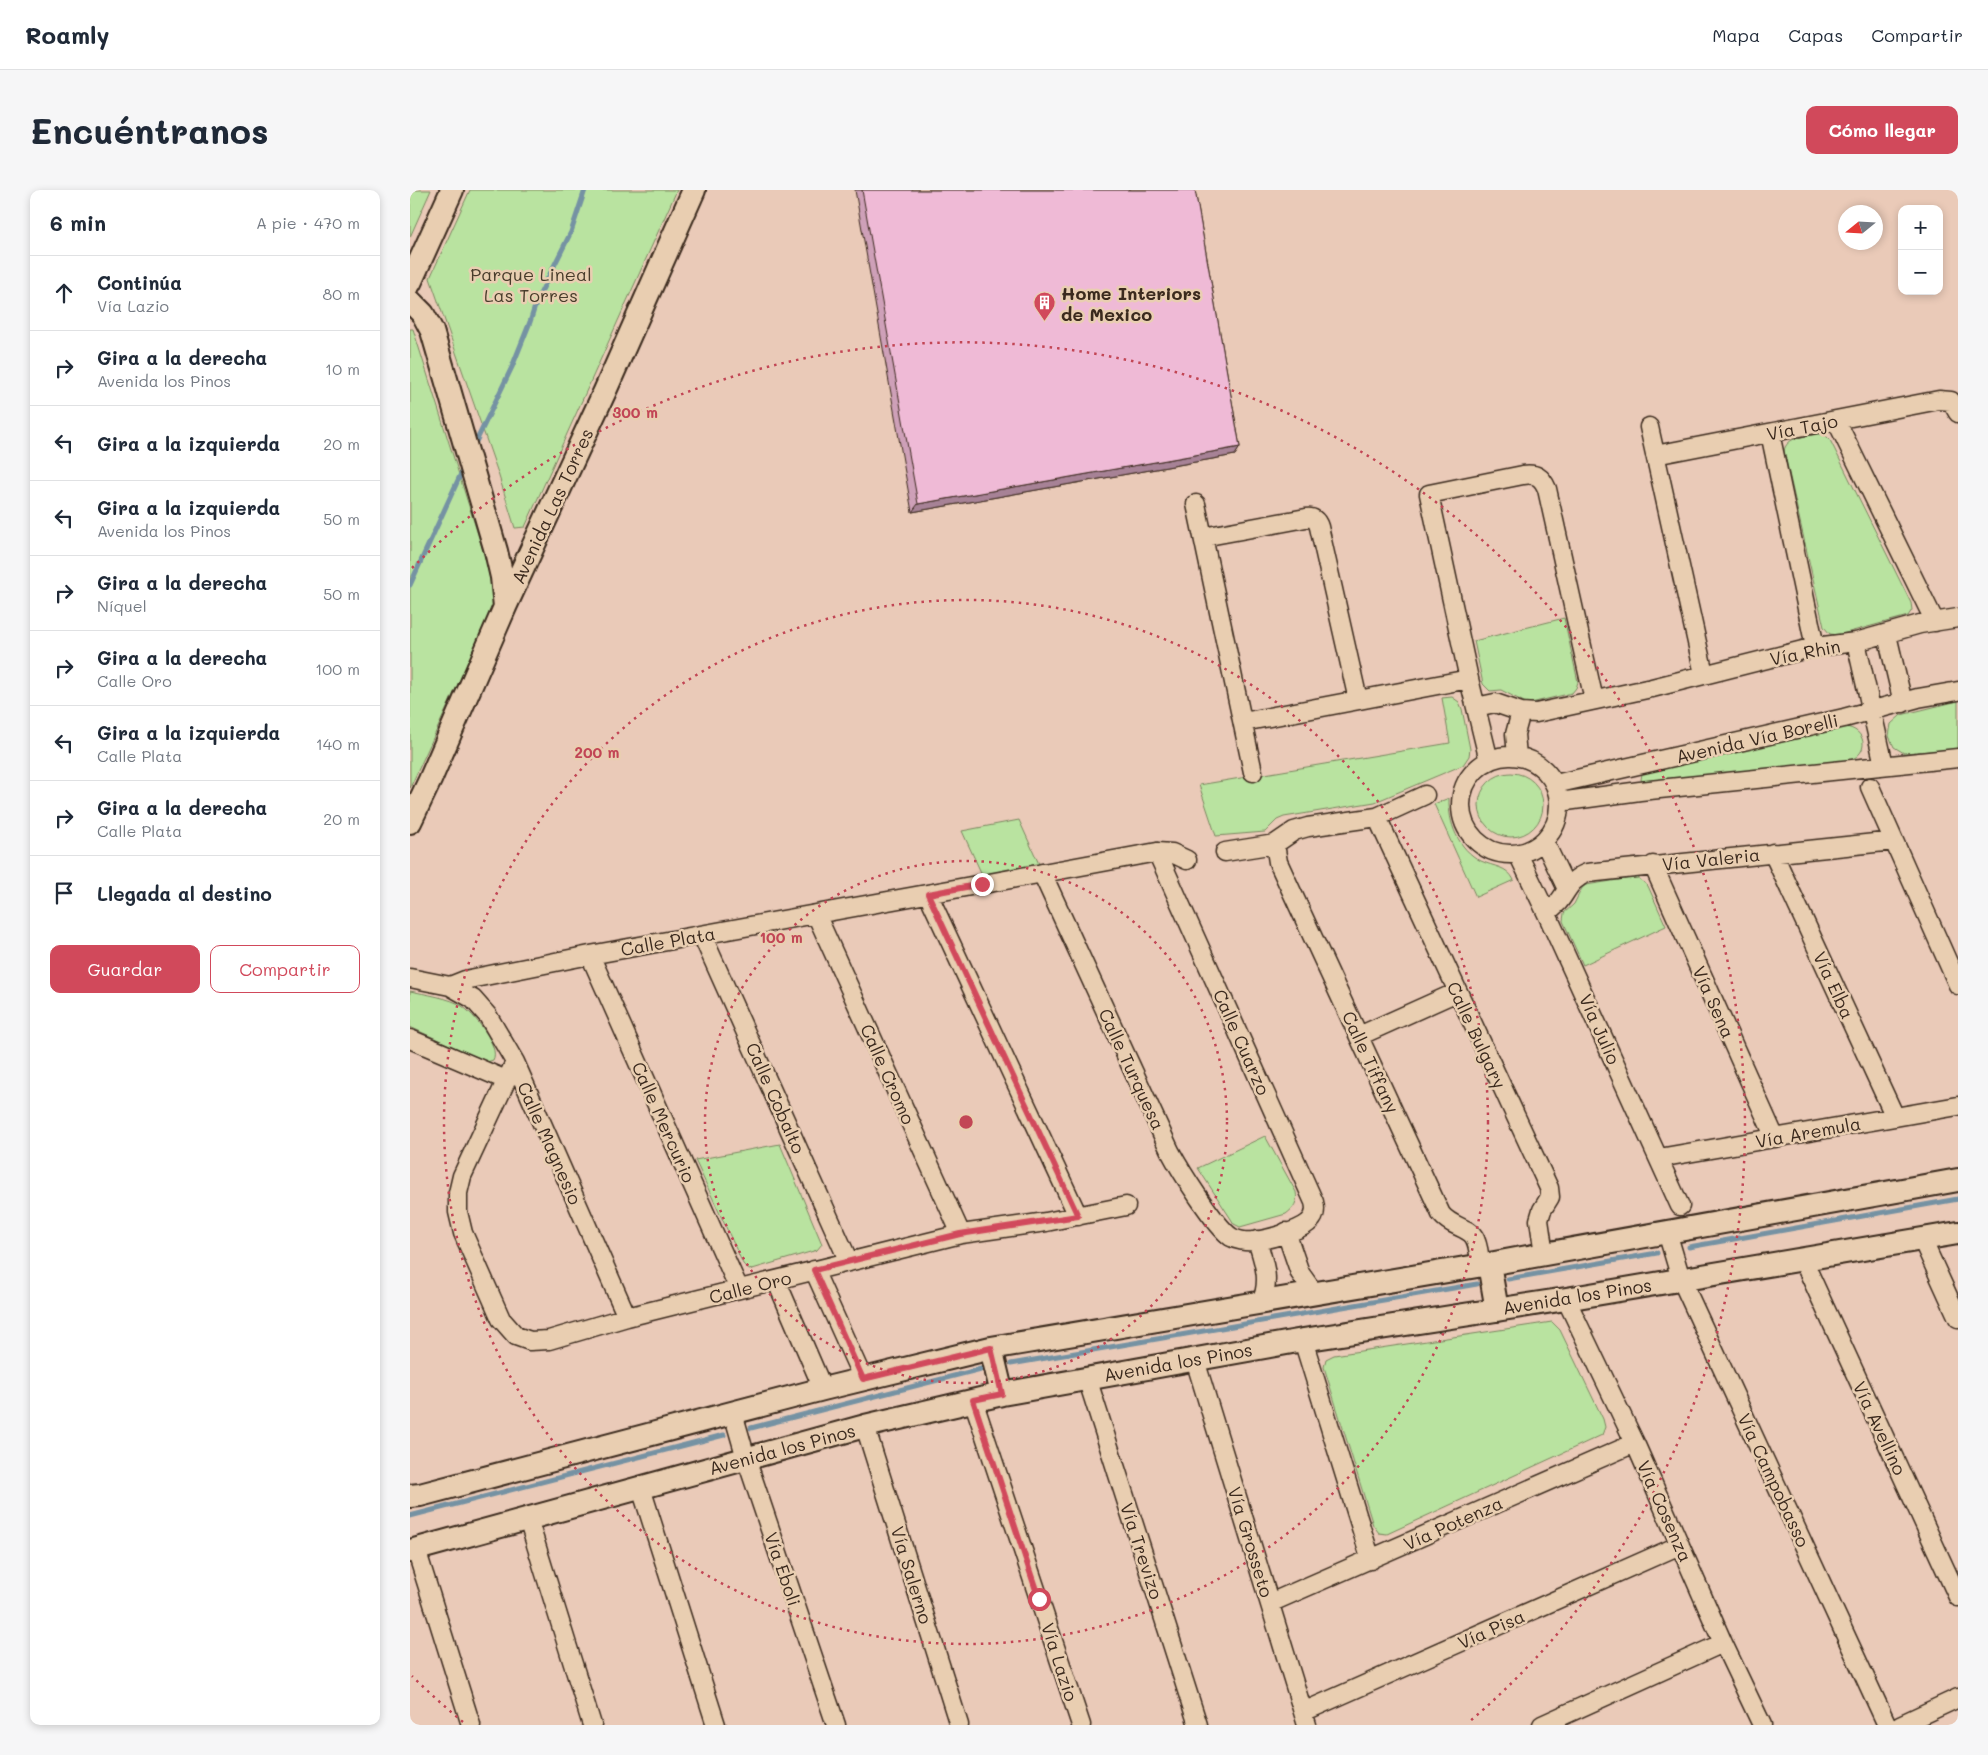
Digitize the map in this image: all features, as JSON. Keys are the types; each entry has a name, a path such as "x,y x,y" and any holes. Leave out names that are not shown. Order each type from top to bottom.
{"street":[{"path":"410,282 452,190"},
{"name":"Avenida Las Torres","path":"410,822 694,190"},
{"path":"410,301 423,314 432,331 496,551 502,577 505,607"},
{"name":"Vía Tajo","path":"1655,455 1836,420 1953,406"},
{"path":"1836,420 1935,622"},
{"path":"1649,427 1704,674"},
{"path":"1770,433 1815,647"},
{"path":"1489,760 1469,679 1429,494 1523,475 1537,475 1545,484 1594,700"},
{"path":"1196,504 1253,772"},
{"path":"1203,536 1314,518 1319,526 1358,700"},
{"path":"496,551 513,559 526,561"},
{"name":"Vía Rhin","path":"1476,707 1495,704 1521,712 1536,713 1650,688 1815,647 1856,642 1958,618"},
{"path":"1887,635 1903,702"},
{"path":"1856,642 1884,766"},
{"path":"1243,722 1469,679"},
{"name":"Avenida Vía Borelli","path":"1555,784 1873,711 1918,698 1958,691"},
{"path":"1517,756 1515,734 1521,712"},
{"path":"1503,756 1517,756 1532,761 1545,771 1555,784 1560,802 1558,816 1553,830 1544,841 1532,849 1518,854 1503,853 1488,848 1476,839 1467,827 1462,812 1462,796 1467,782 1476,769 1489,760 1503,756"},
{"name":"Avenida Vía Borelli","path":"1560,802 1958,758"},
{"path":"1604,773 1608,796"},
{"path":"1870,787 1958,986"},
{"path":"1225,852 1275,844 1294,831 1308,827 1378,818 1425,795"},
{"name":"Calle Bulgary","path":"1378,818 1549,1188 1549,1200 1542,1210 1539,1220 1544,1254"},
{"path":"1544,841 1567,889"},
{"name":"Vía Valeria","path":"1546,912 1560,902 1576,878 1587,873 1894,841"},
{"name":"Calle Tiffany","path":"1275,844 1278,862 1441,1214 1450,1223 1472,1234 1485,1265"},
{"path":"1157,852 1172,853 1187,860"},
{"name":"Calle Plata","path":"410,978 450,986 465,980 590,955 1157,852"},
{"name":"Calle Cuarzo","path":"1157,852 1314,1202 1314,1215 1309,1223 1293,1230"},
{"name":"Vía Elba","path":"1772,853 1895,1117"},
{"name":"Vía Julio","path":"1518,854 1680,1206"},
{"name":"Vía Sena","path":"1653,865 1775,1138"},
{"name":"Calle Turquesa","path":"1042,873 1175,1161 1216,1221 1228,1235 1235,1239 1253,1241"},
{"path":"928,894 1078,1216"},
{"name":"Calle Cromo","path":"816,914 960,1234"},
{"name":"Calle Cobalto","path":"702,935 849,1262"},
{"name":"Calle Mercurio","path":"590,955 739,1289"},
{"name":"Calle Magnesio","path":"450,986 472,999 488,1016 515,1062 627,1317"},
{"path":"1359,1036 1457,992"},
{"path":"410,1039 506,1080 515,1062"},
{"name":"Calle Oro","path":"506,1080 462,1176 458,1193 458,1212 463,1232 501,1319 516,1336 530,1341 549,1340 627,1317 960,1234 1078,1216 1126,1206"},
{"name":"Vía Aremula","path":"1659,1158 1958,1106"},
{"path":"410,1496 420,1495 863,1379 991,1348 1485,1265 1958,1180"},
{"path":"1261,1303 1267,1284 1266,1276 1253,1241 1293,1230 1300,1273 1315,1294"},
{"name":"Vía Campobasso","path":"1667,1232 1681,1279 1887,1725"},
{"name":"Avenida los Pinos","path":"413,1550 865,1426 1002,1394 1303,1340 1566,1299 1958,1233"},
{"path":"1922,1239 1958,1318"},
{"name":"Vía Avellino","path":"1803,1260 1958,1597"},
{"path":"1485,1265 1496,1310"},
{"path":"814,1270 863,1379"},
{"path":"776,1280 823,1390"},
{"name":"Vía Cosenza","path":"1566,1299 1635,1443 1723,1643 1762,1725"},
{"path":"1303,1340 1371,1560"},
{"path":"991,1348 1002,1394"},
{"name":"Vía Grosseto","path":"1195,1360 1305,1718"},
{"name":"Vía Trevizo","path":"1087,1378 1198,1725"},
{"name":"Vía Lazio","path":"973,1400 1081,1725"},
{"name":"Vía Eboli","path":"733,1413 746,1458 836,1725"},
{"name":"Vía Salerno","path":"865,1426 959,1725"},
{"name":"Vía Potenza","path":"1270,1603 1635,1443"},
{"path":"641,1488 716,1725"},
{"path":"528,1518 592,1725"},
{"name":"Vía Pisa","path":"1305,1718 1680,1545"},
{"path":"413,1550 471,1725"},
{"path":"1542,1725 1723,1643"},
{"path":"1900,1725 1958,1698"}],"green space":[{"path":"410,190 431,190 410,237"},
{"name":"Parque Lineal Las Torres","path":"470,190 677,190 525,527 515,528 498,473 430,278"},
{"path":"410,329 413,329 487,563 493,608 410,788"},
{"path":"1818,434 1825,435 1830,440 1911,603 1912,610 1908,616 1838,635 1830,634 1824,627 1784,451 1789,442 1793,440"},
{"path":"1564,618 1578,682 1572,693 1526,703 1501,690 1490,691 1483,684 1474,641"},
{"path":"1452,697 1459,702 1462,709 1470,749 1469,756 1463,765 1375,802 1284,817 1277,820 1265,832 1216,836 1199,785 1450,743 1442,698"},
{"path":"1958,701 1958,749 1904,753 1894,747 1889,736 1891,724 1901,715"},
{"path":"1845,727 1857,732 1863,742 1861,752 1850,760 1644,782 1641,780 1642,773"},
{"path":"1505,773 1517,773 1534,782 1541,793 1543,805 1541,817 1534,828 1517,837 1505,837 1493,832 1484,823 1479,811 1479,799 1484,787 1493,778"},
{"path":"1449,798 1450,817 1456,834 1466,850 1481,861 1504,869 1514,880 1476,897 1434,804"},
{"path":"1019,820 1039,864 984,879 962,831"},
{"path":"1637,877 1648,886 1666,926 1583,965 1563,921 1564,913 1574,904 1582,888 1586,885"},
{"path":"410,991 457,1003 467,1010 490,1039 494,1054 493,1060 487,1062 410,1027"},
{"path":"1265,1136 1296,1192 1296,1202 1286,1214 1240,1227 1234,1224 1198,1168"},
{"path":"780,1144 822,1244 817,1250 749,1270 743,1264 695,1160"},
{"path":"1552,1322 1560,1330 1603,1419 1605,1427 1602,1435 1387,1534 1379,1533 1373,1525 1324,1367 1326,1359 1334,1355"}],"building":[{"name":"Home Interiors de Mexico","path":"862,190 1195,190 1240,447 918,504"}],"waterway":[{"path":"473,448 512,367 537,300 571,232 585,190"},
{"path":"410,585 464,467"},
{"path":"1689,1247 1958,1199"},
{"path":"1508,1279 1657,1253"},
{"path":"1011,1364 1477,1284"},
{"path":"751,1428 981,1369"},
{"path":"410,1516 724,1435"}],"place":[{"name":"Home Interiors de Mexico","path":"1045,322"}],"route":[{"path":"982,884 928,894 1078,1216 960,1234 814,1270 863,1379 991,1348 1002,1394 973,1400 1039,1599"}]}
